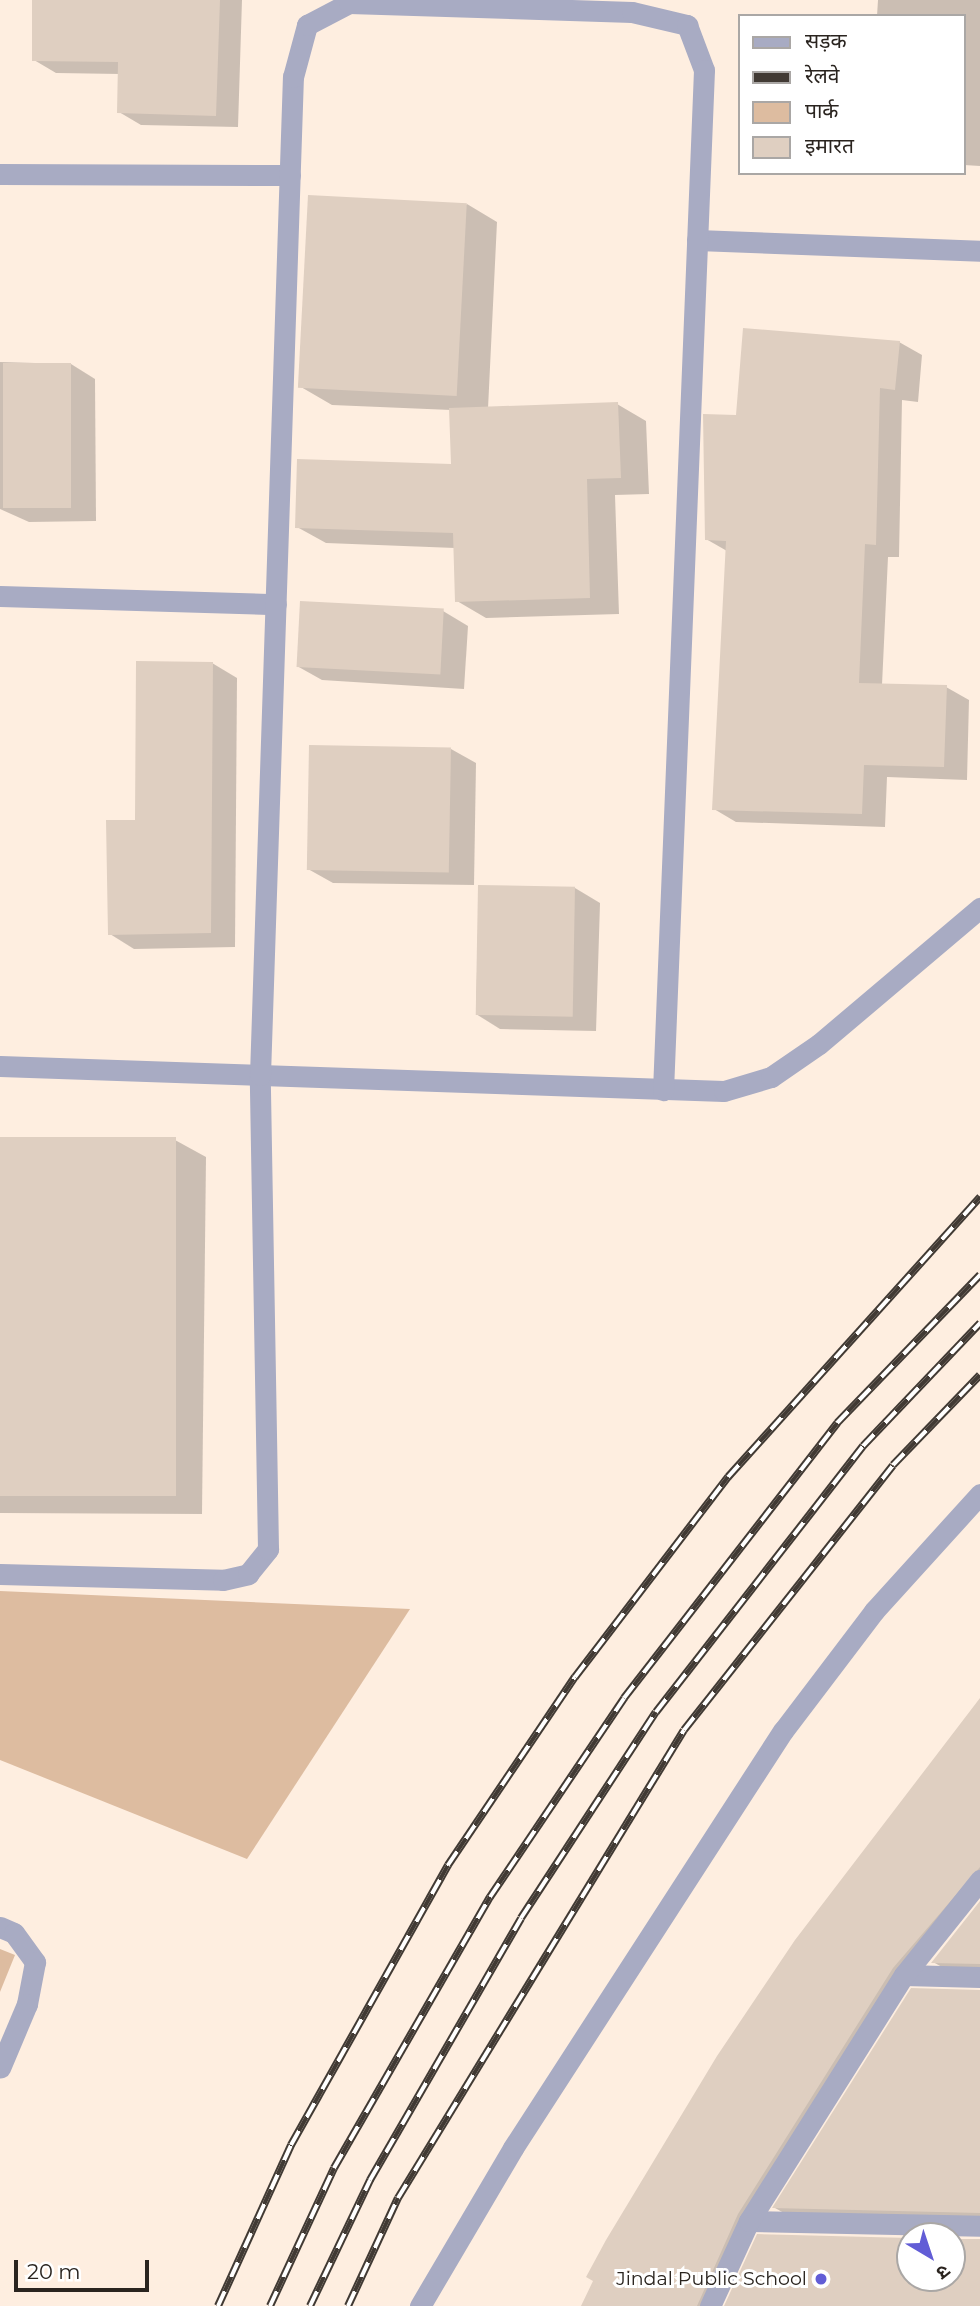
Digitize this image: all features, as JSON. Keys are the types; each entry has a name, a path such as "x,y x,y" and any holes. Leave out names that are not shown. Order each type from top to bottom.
{"street":[{"path":"0,1574 223,1580 248,1574 268,1549 260,1075 293,77 307,25 349,3 632,12 687,24 704,70 663,1090"},
{"path":"0,174 290,175"},
{"path":"697,240 980,251"},
{"path":"0,596 276,604"},
{"path":"0,1066 724,1091 771,1077 980,908"},
{"path":"420,2306 500,2169 782,1731 874,1611 980,1494"},
{"path":"710,2306 749,2221 904,1975 980,1880"},
{"path":"0,1927 14,1933 35,1962 27,2004 0,2068"},
{"path":"904,1975 980,1977"},
{"path":"749,2221 980,2226"}],"green space":[{"path":"0,1591 410,1609 247,1859 0,1760"},
{"path":"0,1949 15,1955 0,1992"}],"building":[{"path":"32,0 220,0 216,116 117,113 118,62 32,61"},
{"path":"308,195 467,203 457,396 298,388"},
{"path":"743,328 900,341 895,390 880,388 876,545 865,544 859,683 947,685 944,767 864,765 862,814 712,810 726,541 705,540 703,414 736,415"},
{"path":"3,363 71,363 71,508 3,508"},
{"path":"618,402 621,478 587,479 590,598 455,602 453,533 295,528 297,459 451,464 449,408"},
{"path":"300,601 444,609 440,674 297,667"},
{"path":"136,661 213,662 211,933 108,935 106,820 135,820"},
{"path":"309,745 451,747 449,872 307,870"},
{"path":"478,885 575,887 573,1017 476,1015"},
{"path":"0,1137 176,1137 176,1496 0,1496"},
{"path":"980,1698 980,1867 893,1968 738,2214 697,2306 581,2306 593,2281 586,2277 606,2240 717,2056 795,1940"},
{"path":"980,1901 980,1964 931,1963"},
{"path":"911,1988 980,1990 980,2213 772,2208"},
{"path":"757,2234 896,2238 896,2292 966,2292 966,2239 980,2239 980,2306 724,2306"}],"railway":[{"path":"218,2306 291,2145 448,1865 575,1677 728,1477 980,1197"},
{"path":"270,2306 334,2168 490,1897 624,1698 837,1423 980,1275"},
{"path":"310,2306 370,2180 521,1918 656,1712 863,1446 980,1323"},
{"path":"348,2306 398,2198 684,1730 893,1465 980,1375"}],"place":[{"name":"Jindal Public School","path":"821,2279"}]}
